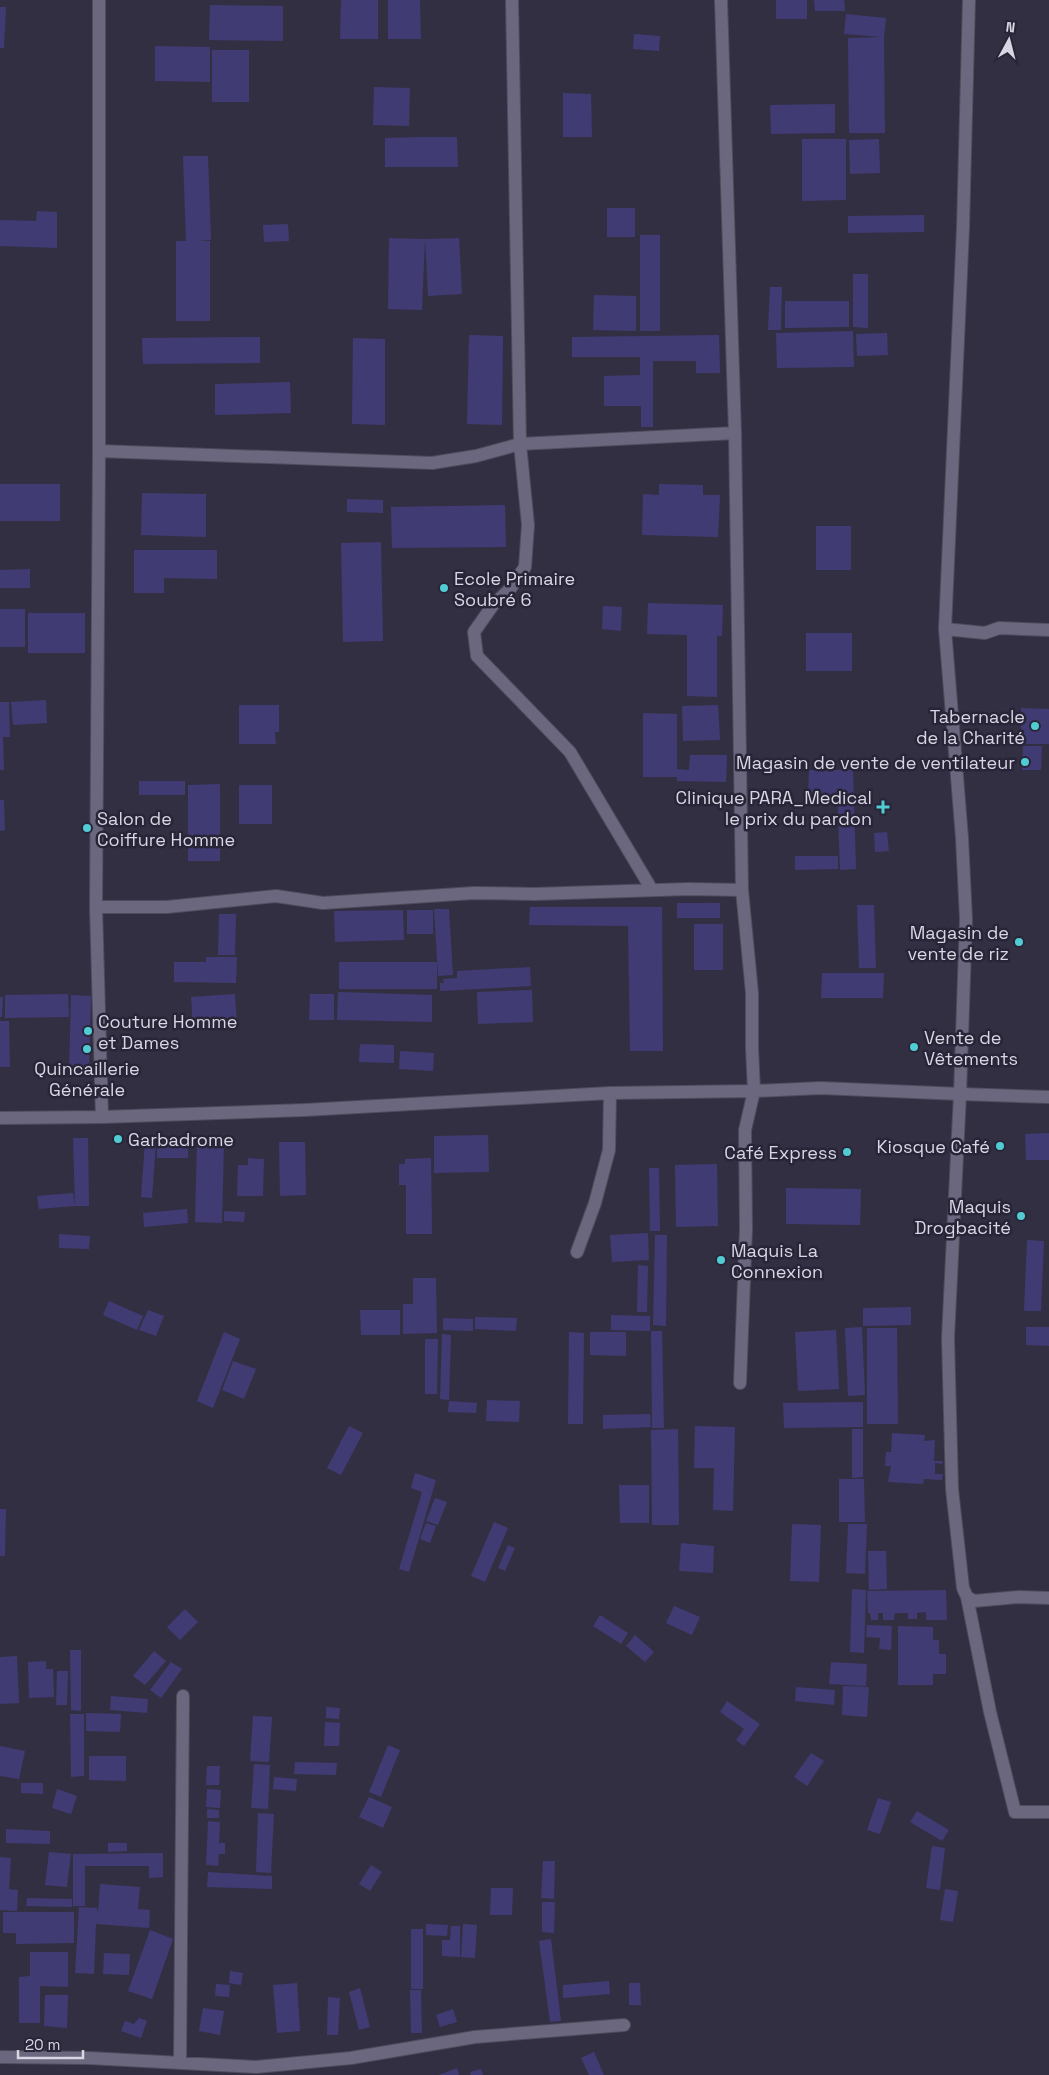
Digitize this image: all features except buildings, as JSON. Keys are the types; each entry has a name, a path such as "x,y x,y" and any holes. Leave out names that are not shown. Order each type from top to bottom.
{"street":[{"path":"99,0 96,907 102,1117"},
{"path":"512,0 520,444 528,525 524,567 510,589 493,605 474,632 477,656 570,752 652,890"},
{"path":"721,0 735,433 742,890 752,993 754,1091 745,1130 746,1229 740,1383"},
{"path":"969,0 963,228 945,629 962,838 966,919 960,1094 948,1338 952,1490 963,1588 967,1597 990,1712 1015,1812 1049,1812"},
{"path":"99,451 432,463 476,456 520,444 735,433"},
{"path":"945,629 985,633 999,628 1049,630"},
{"path":"96,907 167,907 276,896 323,903 474,893 535,894 652,890 742,890"},
{"path":"0,1118 102,1117 305,1110 610,1094 821,1088 1049,1097"},
{"path":"577,1252 595,1203 609,1150 610,1094"},
{"path":"967,1597 974,1601 1018,1597 1049,1598"},
{"path":"180,2063 183,1696"},
{"path":"0,2058 89,2058 256,2067 351,2058 474,2037 624,2025"}],"place":[{"name":"Ecole Primaire Soubré 6","path":"444,588"},
{"name":"Tabernacle de la Charité","path":"1035,726"},
{"name":"Magasin de vente de ventilateur","path":"1025,762"},
{"name":"Clinique PARA_Medical le prix du pardon","path":"883,807"},
{"name":"Salon de Coiffure Homme","path":"87,828"},
{"name":"Magasin de vente de riz","path":"1019,942"},
{"name":"Couture Homme et Dames","path":"88,1031"},
{"name":"Vente de Vêtements","path":"914,1047"},
{"name":"Quincaillerie Générale","path":"87,1049"},
{"name":"Garbadrome","path":"118,1139"},
{"name":"Kiosque Café","path":"1000,1146"},
{"name":"Café Express","path":"847,1152"},
{"name":"Maquis Drogbacité","path":"1021,1216"},
{"name":"Maquis La Connexion","path":"721,1260"}]}
